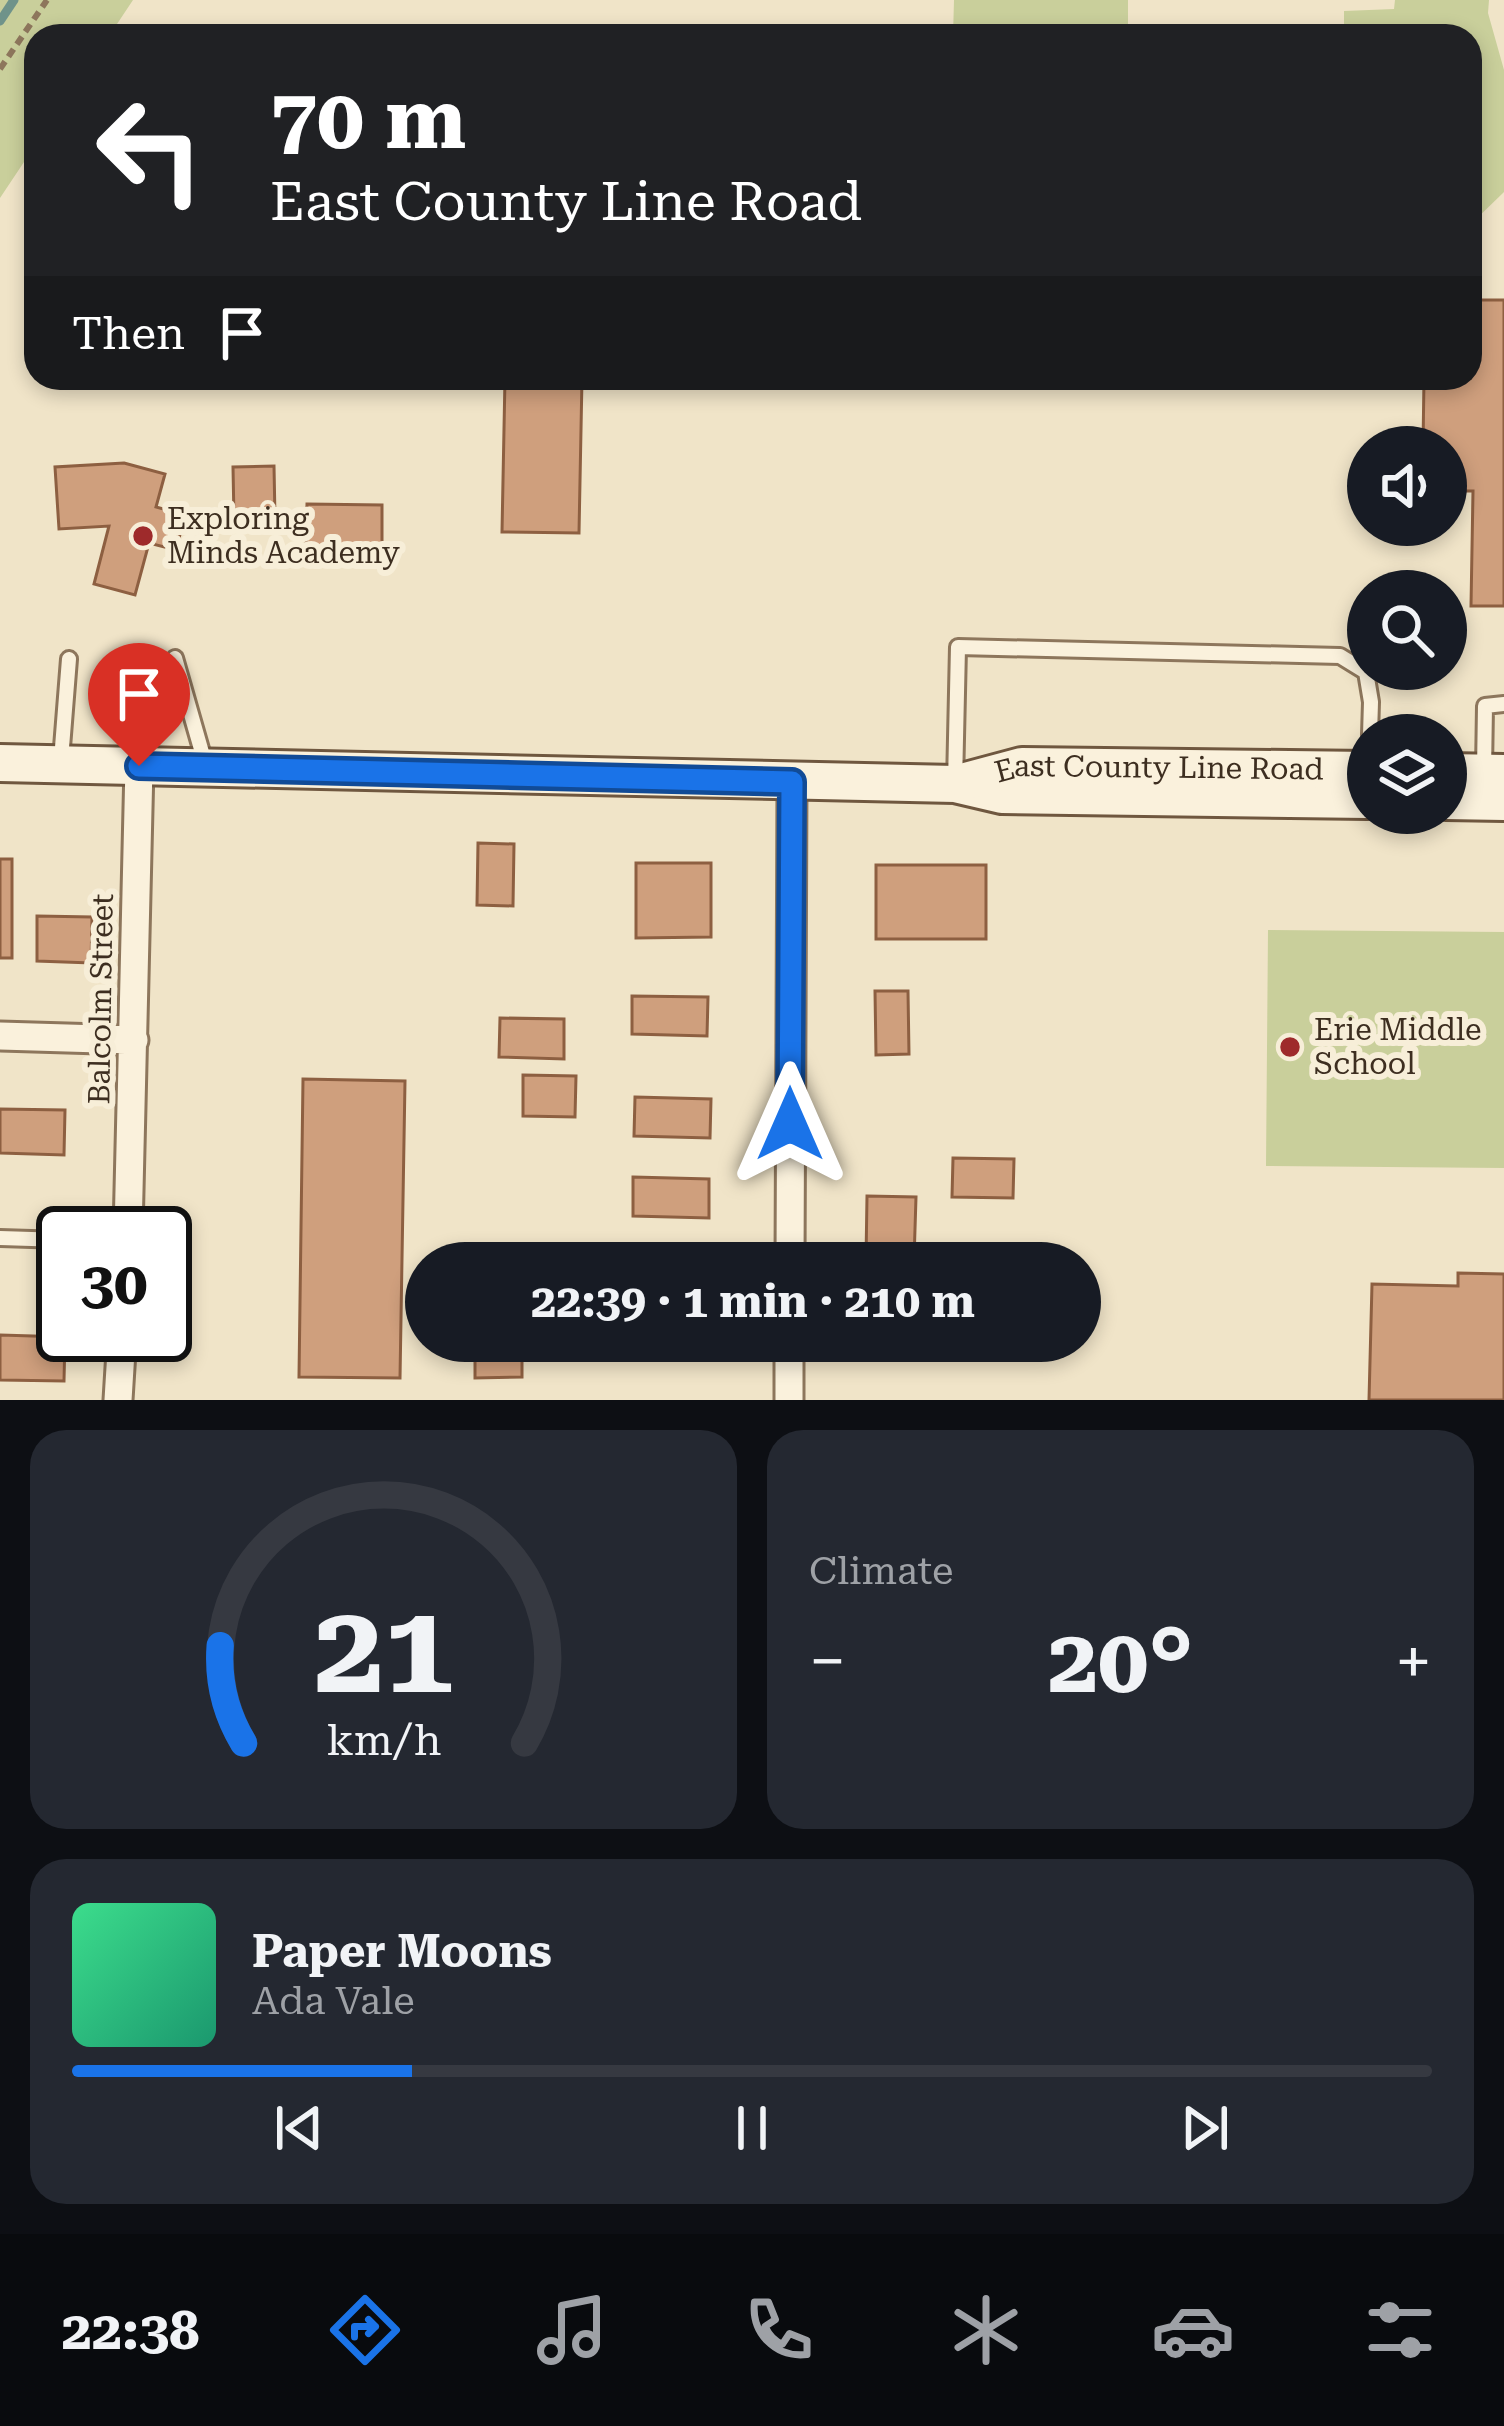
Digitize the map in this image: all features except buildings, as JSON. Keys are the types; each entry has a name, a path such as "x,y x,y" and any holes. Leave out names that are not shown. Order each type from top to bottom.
{"main road":[{"name":"East County Line Road","path":"0,763 955,784 1002,795 1347,800"},
{"name":"East County Line Road","path":"955,784 1022,766 1347,770"},
{"path":"1467,776 1497,782"},
{"path":"1467,793 1497,782"}],"street":[{"name":"Balcolm Street","path":"129,1206 139,766"},
{"path":"790,1242 792,782"},
{"path":"0,1036 134,1040"},
{"path":"118,1400 120,1362"},
{"path":"789,1362 789,1400"}],"lane":[{"path":"955,784 958,647 1340,656 1366,672 1371,714"},
{"path":"175,658 206,768"},
{"path":"62,765 68,659"},
{"path":"1497,782 1485,706 1504,704"},
{"path":"0,1238 36,1239"}],"path":[{"path":"0,69 24,34"}],"green space":[{"path":"0,0 133,0 117,24 24,24 24,162 0,198"},
{"path":"954,0 1128,0 1128,24 953,24"},
{"path":"1395,0 1489,0 1488,13 1504,70 1504,192 1482,213 1482,24 1344,24 1344,11 1394,9"},
{"path":"1268,930 1504,932 1504,1168 1266,1166"}],"waterway":[{"path":"0,21 14,0"}],"place":[{"name":"Exploring Minds Academy","path":"143,536"},
{"name":"Erie Middle School","path":"1290,1047"}],"route":[{"path":"139,766 792,782 790,1124"}]}
